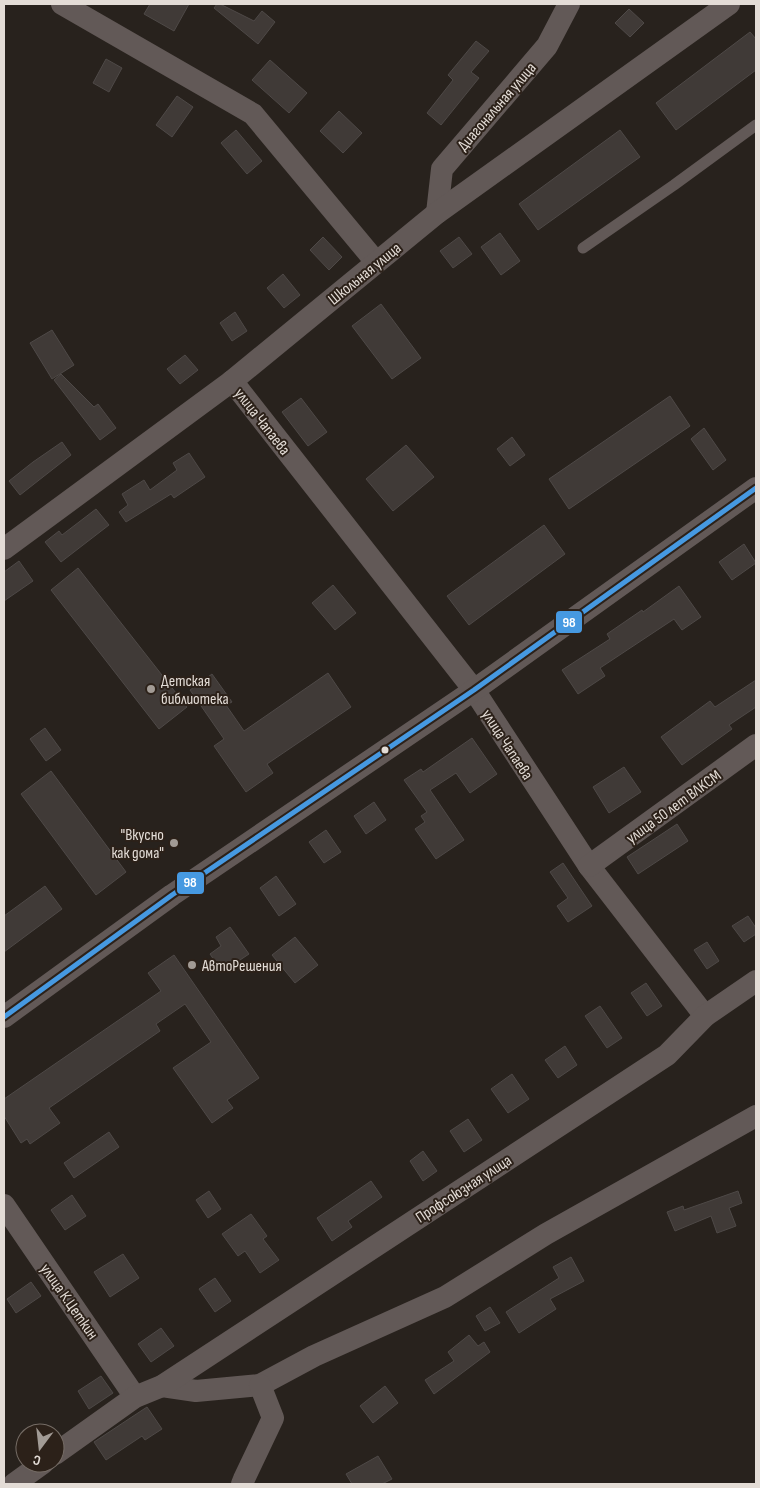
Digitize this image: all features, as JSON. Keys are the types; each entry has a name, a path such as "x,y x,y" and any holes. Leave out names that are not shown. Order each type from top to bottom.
{"street":[{"path":"62,4 92,11 253,114 376,262"},
{"name":"Диагональная улица","path":"437,213 442,168 547,46 569,4"},
{"name":"Школьная улица","path":"4,549 232,381 437,213 729,4"},
{"name":"улица Чапаева","path":"232,381 474,690 589,866 705,1016"},
{"path":"4,1017 172,895 474,690 756,488"},
{"name":"улица 50 лет ВЛКСМ","path":"589,866 756,745"},
{"name":"Профсоюзная улица","path":"65,1447 136,1397 162,1386 667,1055 705,1016 756,981"},
{"path":"162,1386 196,1392 260,1385 314,1356 445,1297 546,1234 756,1116"},
{"name":"улица К.Цеткин","path":"4,1205 136,1397"},
{"path":"242,1484 274,1418 260,1385"},
{"path":"14,1484 29,1473"}],"lane":[{"path":"583,248 756,125"}],"building":[{"path":"150,4 189,4 174,31 144,14"},
{"path":"217,4 254,21 262,11 275,22 258,44 214,8"},
{"path":"629,9 644,23 630,37 615,23"},
{"path":"750,32 756,39 756,70 676,130 656,103"},
{"path":"476,41 489,51 471,72 479,78 441,125 427,113 453,80 448,75"},
{"path":"106,59 122,68 109,92 93,83"},
{"path":"270,60 307,93 289,113 252,80"},
{"path":"177,96 193,107 172,137 156,125"},
{"path":"339,111 362,133 343,153 320,131"},
{"path":"236,130 262,161 247,174 221,143"},
{"path":"620,130 640,157 538,230 519,204"},
{"path":"500,233 520,261 501,275 481,247"},
{"path":"323,237 342,257 329,270 310,250"},
{"path":"459,237 472,254 453,268 440,251"},
{"path":"283,274 300,295 284,308 267,288"},
{"path":"381,304 421,358 392,379 352,326"},
{"path":"235,312 247,331 232,341 220,323"},
{"path":"52,330 74,365 52,379 30,343"},
{"path":"185,355 198,370 180,384 167,369"},
{"path":"61,374 94,407 98,404 116,428 100,440 54,380"},
{"path":"670,396 690,426 569,509 549,479"},
{"path":"301,398 327,432 308,446 282,412"},
{"path":"704,428 726,460 713,470 691,439"},
{"path":"512,437 525,455 510,466 497,449"},
{"path":"62,442 71,455 20,495 9,481"},
{"path":"406,445 434,477 393,511 366,479"},
{"path":"189,453 205,477 174,498 171,494 126,522 119,512 128,505 122,494 144,480 150,490 177,470 173,463"},
{"path":"96,509 109,525 61,562 45,542 59,531 62,535"},
{"path":"544,525 565,554 469,625 447,596"},
{"path":"744,544 756,563 732,580 719,562"},
{"path":"19,561 33,581 4,601 4,572"},
{"path":"78,568 187,707 159,729 51,590"},
{"path":"333,585 356,613 335,630 312,603"},
{"path":"679,586 701,617 682,630 674,619 600,668 605,676 578,694 562,670 610,639 607,634 642,610 643,612"},
{"path":"328,673 351,707 267,764 273,773 246,792 214,746 224,739 190,690 212,674 232,702 226,705 244,731"},
{"path":"756,680 756,707 729,725 732,729 682,765 661,737 710,701 715,707"},
{"path":"45,728 61,750 46,761 30,739"},
{"path":"472,738 497,774 470,793 456,773 430,790 464,840 436,859 415,829 425,822 421,816 427,812 404,780 421,769 423,772"},
{"path":"624,767 641,792 609,813 593,787"},
{"path":"51,771 126,872 96,895 21,794"},
{"path":"374,802 386,820 366,834 354,816"},
{"path":"677,824 688,841 638,874 627,857"},
{"path":"326,830 341,852 324,863 309,842"},
{"path":"563,863 592,906 568,922 557,906 568,898 550,872"},
{"path":"276,876 296,904 279,916 260,888"},
{"path":"45,886 62,909 4,952 4,916"},
{"path":"748,916 756,928 756,934 744,942 732,926"},
{"path":"230,927 249,954 222,972 210,954 221,946 216,937"},
{"path":"295,937 318,965 295,983 272,955"},
{"path":"707,942 719,961 707,969 694,950"},
{"path":"174,955 259,1078 227,1100 233,1108 212,1123 173,1068 211,1042 185,1004 156,1024 160,1031 49,1108 60,1123 30,1144 27,1139 21,1143 4,1116 4,1099 161,991 148,973"},
{"path":"646,983 662,1006 647,1016 631,993"},
{"path":"600,1006 622,1038 607,1048 585,1016"},
{"path":"565,1046 577,1065 558,1078 545,1060"},
{"path":"512,1074 529,1099 508,1113 491,1089"},
{"path":"468,1119 482,1140 464,1152 450,1131"},
{"path":"109,1132 119,1147 74,1178 64,1163"},
{"path":"423,1151 437,1171 423,1181 410,1161"},
{"path":"371,1181 382,1197 348,1221 352,1227 332,1241 317,1218"},
{"path":"209,1191 221,1209 208,1218 196,1200"},
{"path":"738,1191 742,1203 729,1208 736,1226 717,1233 711,1216 675,1231 667,1212 683,1206 684,1210"},
{"path":"72,1195 86,1216 65,1230 51,1210"},
{"path":"251,1214 267,1236 263,1239 279,1260 260,1273 245,1251 238,1256 222,1234"},
{"path":"123,1254 139,1278 110,1297 94,1272"},
{"path":"571,1257 584,1281 550,1299 556,1309 519,1333 506,1312 559,1278 553,1267"},
{"path":"215,1278 231,1301 215,1312 199,1289"},
{"path":"31,1282 41,1296 16,1313 7,1299"},
{"path":"490,1307 500,1323 485,1331 476,1316"},
{"path":"161,1328 174,1346 151,1362 138,1344"},
{"path":"469,1335 478,1346 484,1342 490,1352 434,1394 425,1380 454,1361 448,1352"},
{"path":"101,1376 113,1393 89,1409 78,1391"},
{"path":"385,1386 398,1403 373,1423 360,1406"},
{"path":"147,1407 162,1429 145,1440 142,1436 106,1460 94,1442"},
{"path":"378,1456 392,1479 382,1484 352,1484 346,1474"}],"transit line":[{"name":"98","path":"4,1017 172,895 474,690 756,488"}],"place":[{"name":"Детская библиотека","path":"151,689"},
{"name":"\"Вкусно как дома\"","path":"174,843"},
{"name":"АвтоРешения","path":"192,965"}]}
